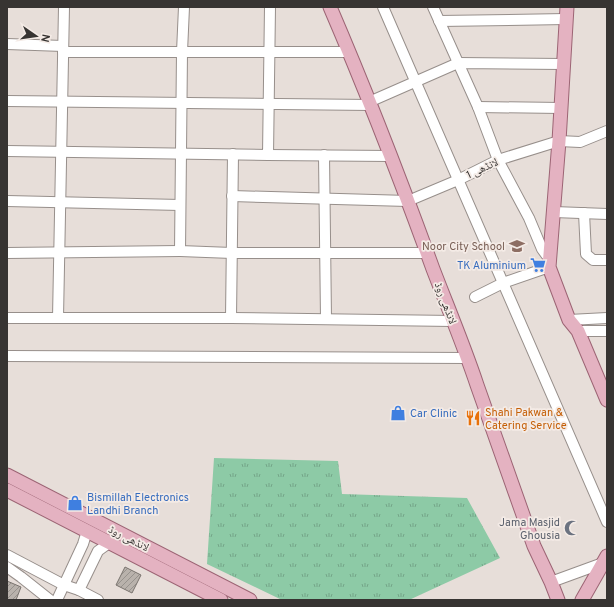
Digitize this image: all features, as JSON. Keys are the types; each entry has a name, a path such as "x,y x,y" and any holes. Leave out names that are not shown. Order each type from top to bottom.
{"main road":[{"name":"لانڈھی روڈ","path":"330,7 370,104 428,253 468,358 534,546 558,600"},
{"path":"566,13 550,264 569,320 578,331 607,400"},
{"name":"لانڈھی روڈ","path":"7,475 250,600"},
{"name":"لانڈھی روڈ","path":"7,490 221,600"},
{"path":"83,529 87,522 87,518 84,514"},
{"path":"109,543 107,537 109,533 112,531 117,531"},
{"path":"582,600 605,559"}],"street":[{"path":"58,318 64,7"},
{"path":"180,251 181,103 184,7"},
{"path":"268,155 270,7"},
{"path":"383,7 607,522"},
{"path":"433,7 478,107 498,160 529,218 550,264 503,283 475,297"},
{"path":"439,21 566,13"},
{"path":"7,44 63,49 182,52 349,52"},
{"path":"7,101 370,104 458,63 563,64"},
{"path":"478,107 561,108"},
{"path":"559,141 580,142 605,134"},
{"name":"لانڈھی 1","path":"408,201 458,180 498,160 559,141"},
{"path":"7,151 390,156"},
{"path":"231,318 233,154"},
{"path":"324,155 326,319"},
{"path":"232,196 408,201"},
{"path":"7,201 180,204"},
{"path":"554,212 607,214"},
{"path":"584,213 586,254 593,260 607,260"},
{"path":"7,253 180,251 232,253 428,253"},
{"path":"7,318 231,318 453,321"},
{"path":"569,320 607,318"},
{"path":"578,331 607,331"},
{"path":"7,356 468,358"},
{"path":"57,600 83,544 83,529"},
{"path":"79,590 98,551 109,543"},
{"path":"7,555 64,585 79,590 98,600"},
{"path":"551,582 605,559"},
{"path":"7,568 21,576 50,600"}],"green space":[{"path":"214,458 338,461 342,494 467,498 500,558 409,600 282,600 207,564"}],"building":[{"path":"125,567 141,575 132,593 116,585"},
{"path":"7,581 21,587 16,600 7,600"}],"place":[{"name":"Noor City School","path":"517,246"},
{"name":"TK Aluminium","path":"538,265"},
{"name":"Car Clinic","path":"398,413"},
{"name":"Shahi Pakwan & Catering Service","path":"473,418"},
{"name":"Bismillah Electronics Landhi Branch","path":"75,503"},
{"name":"Jama Masjid Ghousia","path":"572,528"}]}
